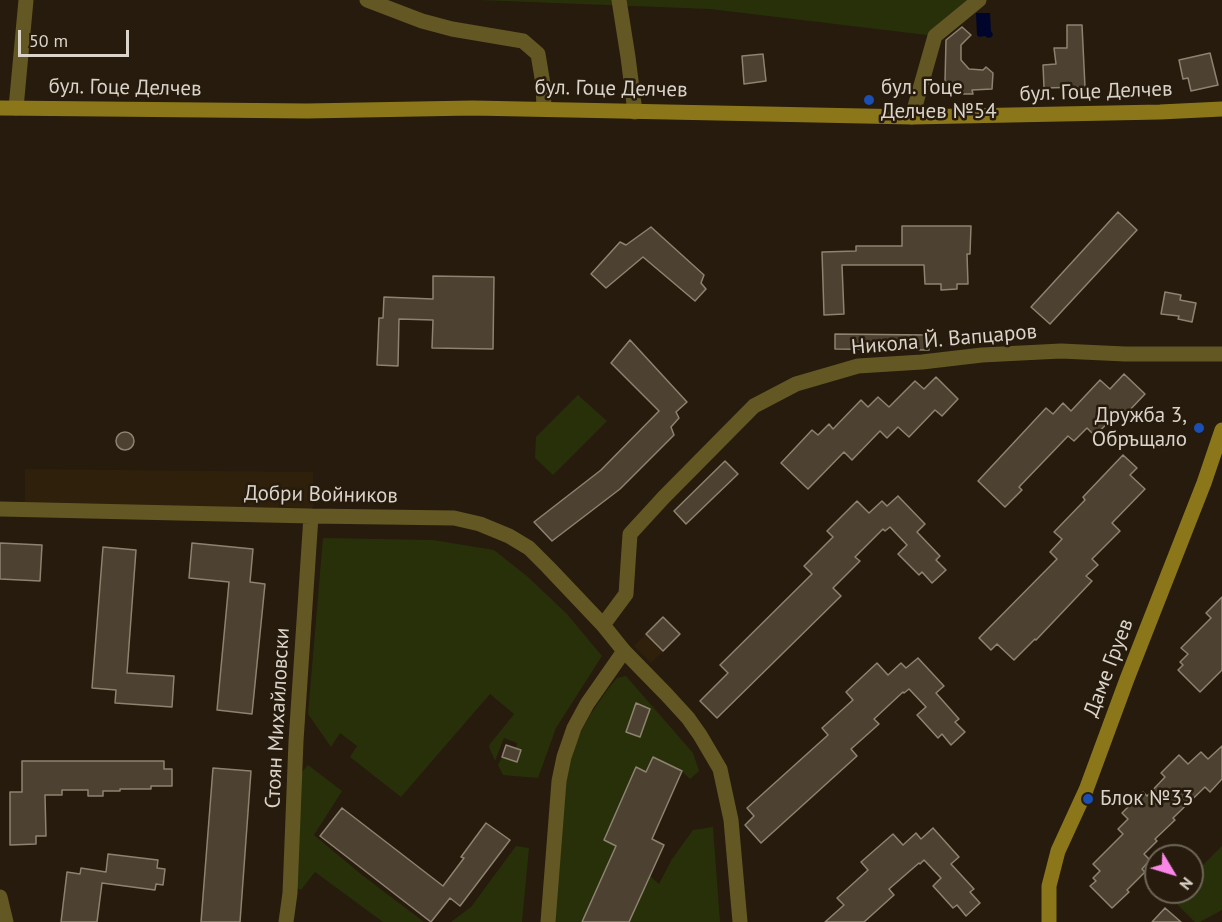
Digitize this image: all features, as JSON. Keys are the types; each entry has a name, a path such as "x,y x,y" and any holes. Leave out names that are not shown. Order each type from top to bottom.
{"main road":[{"name":"бул. Гоце Делчев","path":"8,108 295,111 473,108 912,117 1222,109"},
{"name":"Даме Груев","path":"1049,922 1049,886 1058,851 1086,790 1204,483 1222,430"}],"street":[{"path":"8,108 26,0"},
{"path":"367,0 422,21 452,29 523,41 538,54 544,109"},
{"path":"619,0 635,112"},
{"path":"912,117 935,36 979,0"},
{"name":"Никола Й. Вапцаров","path":"603,625 626,594 630,534 754,406 796,384 858,366 982,355 1061,351 1125,354 1222,354"},
{"name":"Добри Войников","path":"0,509 454,518 480,524 509,536 529,548 603,625"},
{"name":"Стоян Михайловски","path":"286,922 290,893 296,741 311,516"},
{"path":"603,625 624,651 688,718 720,770 731,820 740,922"},
{"path":"548,922 559,781 564,757 574,728 587,704 624,651"},
{"path":"0,897 6,922"}],"shaded area":[{"path":"25,469 313,472 313,508 25,505"},
{"path":"663,617 680,634 651,663 634,646"}],"green space":[{"path":"478,0 979,0 935,36 710,9"},
{"path":"578,395 607,421 553,475 535,458 536,437"},
{"path":"323,538 433,540 494,550 528,577 567,614 602,656 556,728 538,778 503,775 498,765 502,757 517,762 521,750 516,748 517,743 504,738 495,761 489,747 490,744 514,714 490,694 401,797 350,757 357,746 340,733 331,747 308,714"},
{"path":"626,676 693,753 699,771 690,779 682,771 653,757 646,772 636,768 604,840 616,846 582,922 553,922 564,783 577,739 608,689 617,678"},
{"path":"308,765 342,791 314,835 424,922 383,922 315,872 301,890 291,885 301,773"},
{"path":"713,827 720,922 629,922 650,876 659,884 672,859 693,830"},
{"path":"516,846 529,848 522,922 451,922 471,907"},
{"path":"1222,846 1222,910 1200,922 1195,922 1177,904 1204,904 1204,864"}],"water":[{"path":"976,13 990,13 992,37 977,35"}],"building":[{"path":"1067,25 1082,25 1085,87 1044,88 1043,65 1056,64 1054,48 1067,48"},
{"path":"962,27 971,35 961,45 961,60 969,69 983,70 986,67 993,73 992,89 972,90 973,94 962,94 961,90 954,91 945,81 946,40"},
{"path":"1210,53 1218,85 1191,91 1188,78 1183,79 1179,60"},
{"path":"763,54 766,81 744,84 742,56"},
{"path":"1118,212 1137,230 1050,324 1031,307"},
{"path":"902,226 971,226 970,254 967,254 968,284 957,284 957,289 941,290 941,284 925,284 924,265 842,265 844,314 824,315 822,252 856,251 856,246 902,246"},
{"path":"651,227 704,275 701,283 706,289 695,301 643,257 606,288 591,274 620,242 626,245"},
{"path":"433,276 494,277 493,349 432,348 433,320 399,319 398,366 377,365 379,318 383,318 384,297 433,299"},
{"path":"1165,292 1181,295 1180,300 1196,303 1192,322 1178,319 1179,316 1161,314"},
{"path":"835,334 929,335 929,350 835,349"},
{"path":"630,340 687,402 676,412 679,418 671,427 674,435 620,489 552,541 534,522 601,470 659,411 611,363"},
{"path":"1124,374 1145,394 1126,414 1121,409 1095,436 1087,428 1074,441 1068,436 1019,487 1022,490 1005,507 978,481 1046,408 1053,414 1063,403 1071,411 1100,380 1110,389"},
{"path":"936,377 958,399 942,416 935,410 909,437 898,427 887,438 880,431 852,460 844,452 808,489 781,463 812,430 818,435 829,424 833,429 861,400 868,407 878,397 889,407 915,381 924,389"},
{"path":"125,432 131,435 134,441 131,447 125,450 119,447 116,441 119,435"},
{"path":"1123,455 1137,468 1130,475 1145,489 1112,523 1120,531 1092,559 1098,565 1086,576 1092,581 1014,660 997,644 991,650 979,638 1057,559 1050,552 1062,539 1054,532"},
{"path":"725,461 738,474 686,524 674,511"},
{"path":"898,496 925,524 917,532 940,556 936,560 946,570 932,583 922,572 919,575 898,554 907,545 890,527 885,531 883,529 855,557 860,561 833,588 841,596 717,718 700,701 728,673 720,665 812,574 804,566 833,537 827,531 857,501 869,513 882,501 887,506"},
{"path":"0,543 42,545 40,581 0,579"},
{"path":"192,543 253,549 250,582 265,584 252,714 217,710 229,582 189,578"},
{"path":"103,547 136,550 127,673 174,676 172,707 115,703 116,690 92,688"},
{"path":"1222,597 1222,670 1200,692 1178,670 1183,665 1180,662 1188,654 1181,648 1211,618 1206,613"},
{"path":"663,617 680,634 663,651 646,634"},
{"path":"918,658 944,686 936,693 959,719 955,722 965,732 951,745 942,734 938,738 917,715 926,707 909,689 903,692 874,719 879,724 851,749 857,756 761,843 745,825 754,816 747,808 828,735 822,728 853,700 846,692 877,663 888,675 901,663 906,668"},
{"path":"636,703 650,709 640,737 626,732"},
{"path":"506,745 521,750 517,762 502,757"},
{"path":"1222,746 1222,779 1210,792 1205,787 1173,818 1175,820 1155,839 1157,841 1154,844 1144,844 1144,867 1142,869 1144,873 1112,908 1090,886 1096,881 1093,878 1100,871 1093,864 1123,834 1118,829 1128,819 1122,813 1143,792 1147,796 1165,777 1161,773 1179,755 1188,764 1201,752 1208,759"},
{"path":"653,757 682,771 652,839 664,845 629,922 582,922 616,846 604,840 636,767 646,772"},
{"path":"22,761 164,761 164,769 172,769 172,786 103,791 103,796 88,796 88,790 62,790 62,795 45,795 46,836 36,836 36,844 10,845 10,792 22,792"},
{"path":"213,768 251,771 240,922 201,922"},
{"path":"342,808 443,886 486,823 510,840 460,906 450,898 431,922 320,836"},
{"path":"933,828 959,857 951,864 974,889 970,892 980,903 966,916 957,905 953,908 933,886 941,878 924,860 889,889 894,895 864,922 825,922 844,905 837,898 868,870 861,862 893,834 903,845 916,833 921,839"},
{"path":"108,854 158,860 157,868 165,869 163,885 156,884 155,890 102,883 97,922 61,922 67,872 80,874 81,868 106,872"},
{"path":"1165,908 1181,922 1152,922"}],"place":[{"name":"бул. Гоце Делчев №54","path":"869,100"},
{"name":"Дружба 3, Обръщало","path":"1199,428"},
{"name":"Блок №33","path":"1088,799"}]}
